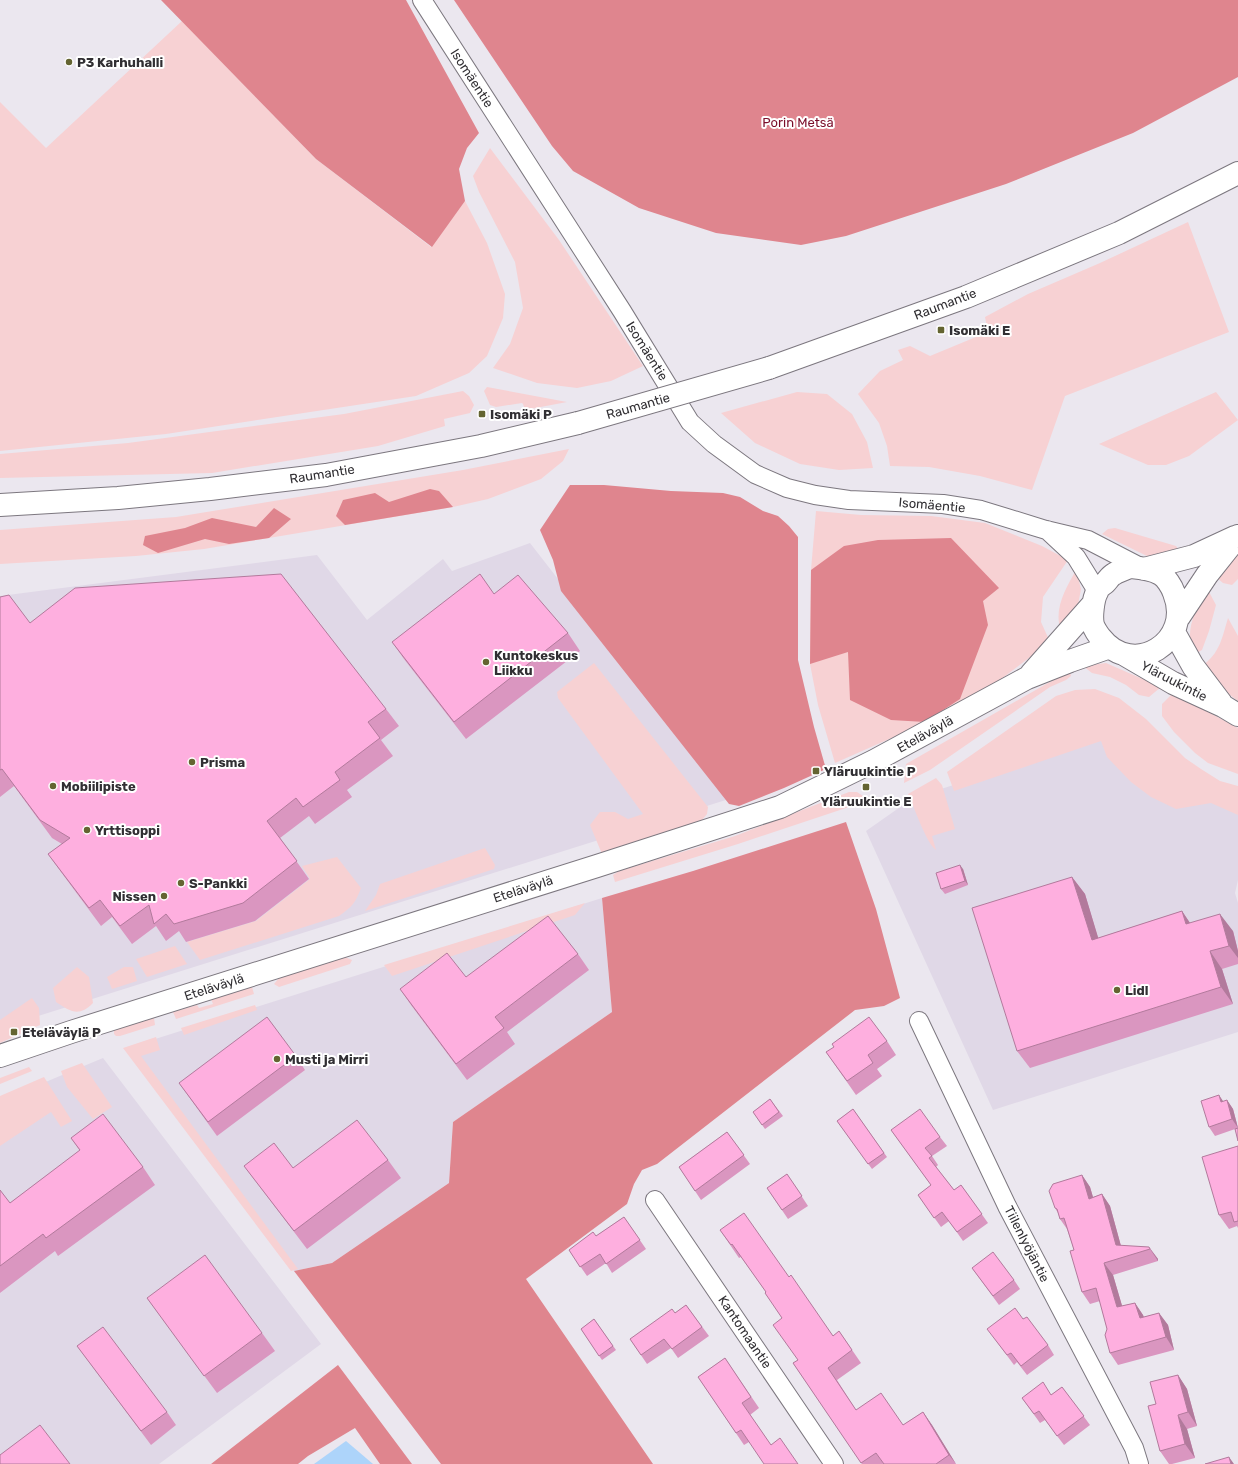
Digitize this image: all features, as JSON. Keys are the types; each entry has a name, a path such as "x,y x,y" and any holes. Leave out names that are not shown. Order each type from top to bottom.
{"main road":[{"name":"Raumantie","path":"1,505 118,498 326,475 481,446 578,423 769,368 973,294 1119,233 1238,173"},
{"path":"1144,569 1194,556 1238,536"},
{"path":"1177,625 1178,602 1173,589 1160,574 1144,569 1130,567 1112,575 1095,598 1093,625 1101,638 1118,651 1141,656 1159,649 1165,644 1177,625 1207,575 1238,536"},
{"name":"Eteläväylä","path":"1027,678 1095,598"},
{"name":"Yläruukintie","path":"1177,625 1193,666 1231,710"},
{"name":"Eteläväylä","path":"0,1056 71,1032 597,866 780,806 874,761 1027,678 1070,660 1118,651"},
{"name":"Yläruukintie","path":"1118,651 1173,683 1231,710"}],"street":[{"name":"Isomäentie","path":"422,0 622,311 690,422 714,444 755,474 786,488 815,495 849,500 943,504 981,510 1046,530 1088,540 1144,569"},
{"name":"Isomäentie","path":"1046,530 1076,557 1095,598"},
{"name":"Tiilenlyöjäntie","path":"918,1021 1007,1206 1134,1448 1139,1464"},
{"name":"Kantomaantie","path":"655,1200 834,1464"}],"shaded area":[{"path":"182,21 316,159 431,247 465,201 487,243 505,294 503,318 487,356 469,373 416,396 166,434 0,451 0,102 46,148"},
{"path":"490,148 559,240 643,366 611,381 577,388 537,383 493,368 510,344 523,308 515,262 479,192 473,176"},
{"path":"1188,222 1229,332 1065,396 1032,490 980,476 929,467 890,466 887,446 879,423 858,394 880,371 903,360 898,350 910,346 930,356 988,332 985,317 1028,294 1100,263"},
{"path":"487,387 567,402 525,410 522,403 496,407 490,405 484,391"},
{"path":"463,391 469,396 474,405 470,413 444,419 445,426 378,446 212,473 0,478 0,454 128,443 344,414"},
{"path":"797,392 827,394 852,414 867,442 873,468 839,470 800,464 755,443 721,413"},
{"path":"1216,392 1238,420 1189,456 1166,465 1148,465 1099,444"},
{"path":"569,449 563,461 541,479 488,499 453,507 204,549 136,556 0,564 0,530 176,517 463,470"},
{"path":"816,511 861,515 931,516 985,523 1042,546 1068,560 1043,597 1041,622 1050,642 992,686 923,724 835,763 818,705 810,664 811,570"},
{"path":"1115,528 1176,546 1181,553 1149,557 1102,534 1108,529"},
{"path":"530,543 729,799 0,1028 0,596 317,555 367,620 443,559 452,571"},
{"path":"1238,553 1238,579 1232,585 1223,583 1217,578"},
{"path":"1076,570 1081,589 1078,605 1061,630 1059,615 1062,599"},
{"path":"1208,590 1216,605 1202,650 1195,654 1190,639 1191,626 1198,607"},
{"path":"1228,618 1238,636 1238,701 1226,692 1202,666 1213,656 1220,645"},
{"path":"594,663 708,807 707,814 702,820 602,854 590,825 600,812 615,812 628,819 643,814 558,698 557,692"},
{"path":"1106,663 1161,687 1149,697 1139,695 1126,685 1110,677 1092,673 1083,666"},
{"path":"1070,672 1071,676 1066,680 1050,687 930,770 904,783 906,764"},
{"path":"1095,689 1119,698 1146,719 1185,758 1201,769 1220,781 1238,786 1238,815 1211,803 1176,809 1151,797 1131,782 1107,757 1101,741 954,791 947,772 1056,696 1075,690"},
{"path":"1173,693 1238,728 1238,774 1208,763 1195,753 1174,732 1162,716 1162,704"},
{"path":"1099,738 1238,810 1238,880 1235,893 1238,903 1238,1032 993,1110 866,831 913,798"},
{"path":"936,778 942,785 955,829 932,836 936,850 924,832 908,794"},
{"path":"849,792 857,792 866,798 852,806 738,844 615,882 613,875 619,871 735,836"},
{"path":"485,848 495,865 494,869 365,911 376,895 380,884"},
{"path":"337,857 361,888 353,904 339,916 200,960 187,942 256,921 310,879 302,866"},
{"path":"602,898 612,1012 453,1122 449,1183 332,1263 294,1271 133,1046"},
{"path":"585,903 575,915 392,976 384,965"},
{"path":"175,946 187,964 147,977 136,959"},
{"path":"345,957 352,960 350,964 279,987 274,984 279,978"},
{"path":"77,967 89,977 93,1003 83,1010 75,1012 56,1002 53,988"},
{"path":"124,967 133,967 137,981 112,989 107,977"},
{"path":"252,987 254,994 176,1019 173,1012 197,1005 199,1008 213,1004 211,999"},
{"path":"32,998 39,1008 40,1025 0,1043 0,1020"},
{"path":"255,1005 257,1010 184,1035 181,1028"},
{"path":"154,1018 155,1025 120,1036 116,1036 114,1034 114,1030"},
{"path":"156,1037 160,1050 141,1056 298,1269 291,1271 123,1048"},
{"path":"103,1058 321,1344 159,1464 0,1464 0,1101"},
{"path":"82,1063 112,1107 93,1119 67,1087 61,1071"},
{"path":"29,1067 32,1071 0,1084 0,1078"},
{"path":"44,1077 72,1121 61,1127 51,1112 0,1146 0,1096"}],"green space":[{"path":"161,0 406,0 479,133 467,148 459,169 465,201 432,247 316,159"},
{"name":"Porin Metsä","path":"454,0 1238,0 1238,77 1133,133 1006,184 846,236 801,245 716,233 639,208 573,171 552,146"},
{"path":"570,485 604,485 671,491 723,493 740,497 763,511 778,516 789,526 798,537 798,660 826,769 739,806 729,804 561,591 553,560 540,530"},
{"path":"430,489 439,491 453,507 345,525 336,516 343,500 375,493 389,502"},
{"path":"274,508 291,519 269,538 229,544 205,539 158,553 143,545 145,536 185,528 212,518 256,527"},
{"path":"951,538 999,588 983,601 988,625 960,699 925,722 891,720 850,700 848,652 810,664 811,570 844,546 878,540"},
{"path":"846,822 876,909 900,998 884,1006 855,1010 657,1164 642,1170 634,1184 627,1204 526,1279 653,1464 441,1464 294,1271 332,1263 449,1183 453,1122 612,1012 602,898 693,871"},
{"path":"338,1365 412,1464 380,1464 355,1428 308,1456 298,1464 211,1464"}],"water":[{"path":"346,1441 373,1464 314,1464"}],"building":[{"name":"Prisma","path":"281,574 386,709 368,722 380,738 335,772 340,780 303,807 296,798 267,821 297,861 243,903 174,924 166,914 154,924 149,905 120,926 100,900 89,908 48,854 70,838 40,820 2,769 0,770 0,597 9,595 30,623 75,588"},
{"path":"480,574 494,594 518,575 568,633 454,722 392,642"},
{"path":"960,865 965,881 941,889 936,873"},
{"name":"Lidl","path":"1072,877 1092,940 1182,911 1186,924 1220,914 1229,946 1210,951 1221,987 1017,1051 972,908"},
{"path":"548,916 578,954 495,1017 504,1028 456,1064 400,989 447,953 466,977"},
{"path":"267,1017 296,1056 208,1122 179,1083"},
{"path":"869,1017 887,1041 868,1055 873,1063 847,1081 826,1052 834,1047 832,1044"},
{"path":"1219,1095 1221,1102 1227,1100 1232,1119 1209,1127 1201,1101"},
{"path":"770,1099 779,1112 762,1125 753,1112"},
{"path":"853,1109 884,1153 868,1164 837,1121"},
{"path":"920,1109 940,1137 925,1148 932,1156 929,1158 954,1190 961,1185 982,1214 957,1232 942,1212 934,1218 918,1195 931,1185 891,1130"},
{"path":"103,1114 143,1167 46,1238 43,1234 0,1266 0,1190 10,1203 80,1150 71,1138"},
{"path":"357,1120 388,1160 294,1231 244,1166 274,1143 293,1168"},
{"path":"1238,1128 1238,1141 1235,1129"},
{"path":"727,1132 744,1155 695,1191 679,1167"},
{"path":"1238,1146 1238,1221 1234,1222 1231,1212 1219,1215 1202,1157"},
{"path":"787,1174 802,1196 782,1210 767,1188"},
{"path":"1082,1175 1089,1199 1102,1194 1116,1245 1149,1247 1150,1249 1104,1263 1117,1307 1135,1303 1140,1318 1159,1313 1166,1337 1110,1353 1105,1335 1107,1329 1096,1288 1082,1292 1070,1251 1074,1250 1064,1218 1060,1219 1049,1191 1053,1184"},
{"path":"744,1213 789,1277 791,1275 833,1336 839,1331 852,1350 828,1368 856,1410 881,1393 903,1425 923,1412 949,1455 936,1464 884,1464 876,1453 861,1463 793,1363 798,1360 773,1325 782,1318 765,1293 766,1292 732,1244 731,1245 720,1230"},
{"path":"624,1217 640,1240 606,1264 600,1254 580,1267 569,1250 593,1232 596,1236"},
{"path":"993,1252 1014,1280 993,1296 972,1268"},
{"path":"205,1255 262,1333 204,1376 147,1298"},
{"path":"686,1305 702,1327 672,1349 664,1339 641,1355 630,1339 672,1309 675,1313"},
{"path":"1015,1308 1023,1319 1027,1317 1048,1345 1021,1366 1011,1353 1007,1355 987,1329"},
{"path":"594,1319 613,1346 599,1356 581,1329"},
{"path":"103,1327 167,1412 141,1431 77,1346"},
{"path":"725,1358 751,1397 742,1403 771,1445 780,1438 798,1464 764,1464 741,1430 736,1433 698,1377"},
{"path":"1178,1375 1188,1412 1178,1415 1185,1444 1160,1451 1148,1406 1156,1404 1150,1382"},
{"path":"1043,1382 1051,1395 1062,1387 1084,1416 1057,1436 1039,1411 1034,1414 1022,1398"},
{"path":"40,1425 70,1464 0,1464 0,1455"},
{"path":"1229,1457 1231,1464 1205,1464"}],"place":[{"name":"P3 Karhuhalli","path":"69,62"},
{"name":"Isomäki E","path":"941,330"},
{"name":"Isomäki P","path":"482,414"},
{"name":"Kuntokeskus Liikku","path":"486,662"},
{"name":"Prisma","path":"192,762"},
{"name":"Yläruukintie P","path":"816,771"},
{"name":"Mobiilipiste","path":"53,786"},
{"name":"Yläruukintie E","path":"866,787"},
{"name":"Yrttisoppi","path":"87,830"},
{"name":"S-Pankki","path":"181,883"},
{"name":"Nissen","path":"164,896"},
{"name":"Lidl","path":"1117,990"},
{"name":"Eteläväylä P","path":"14,1032"},
{"name":"Musti ja Mirri","path":"277,1059"}]}
